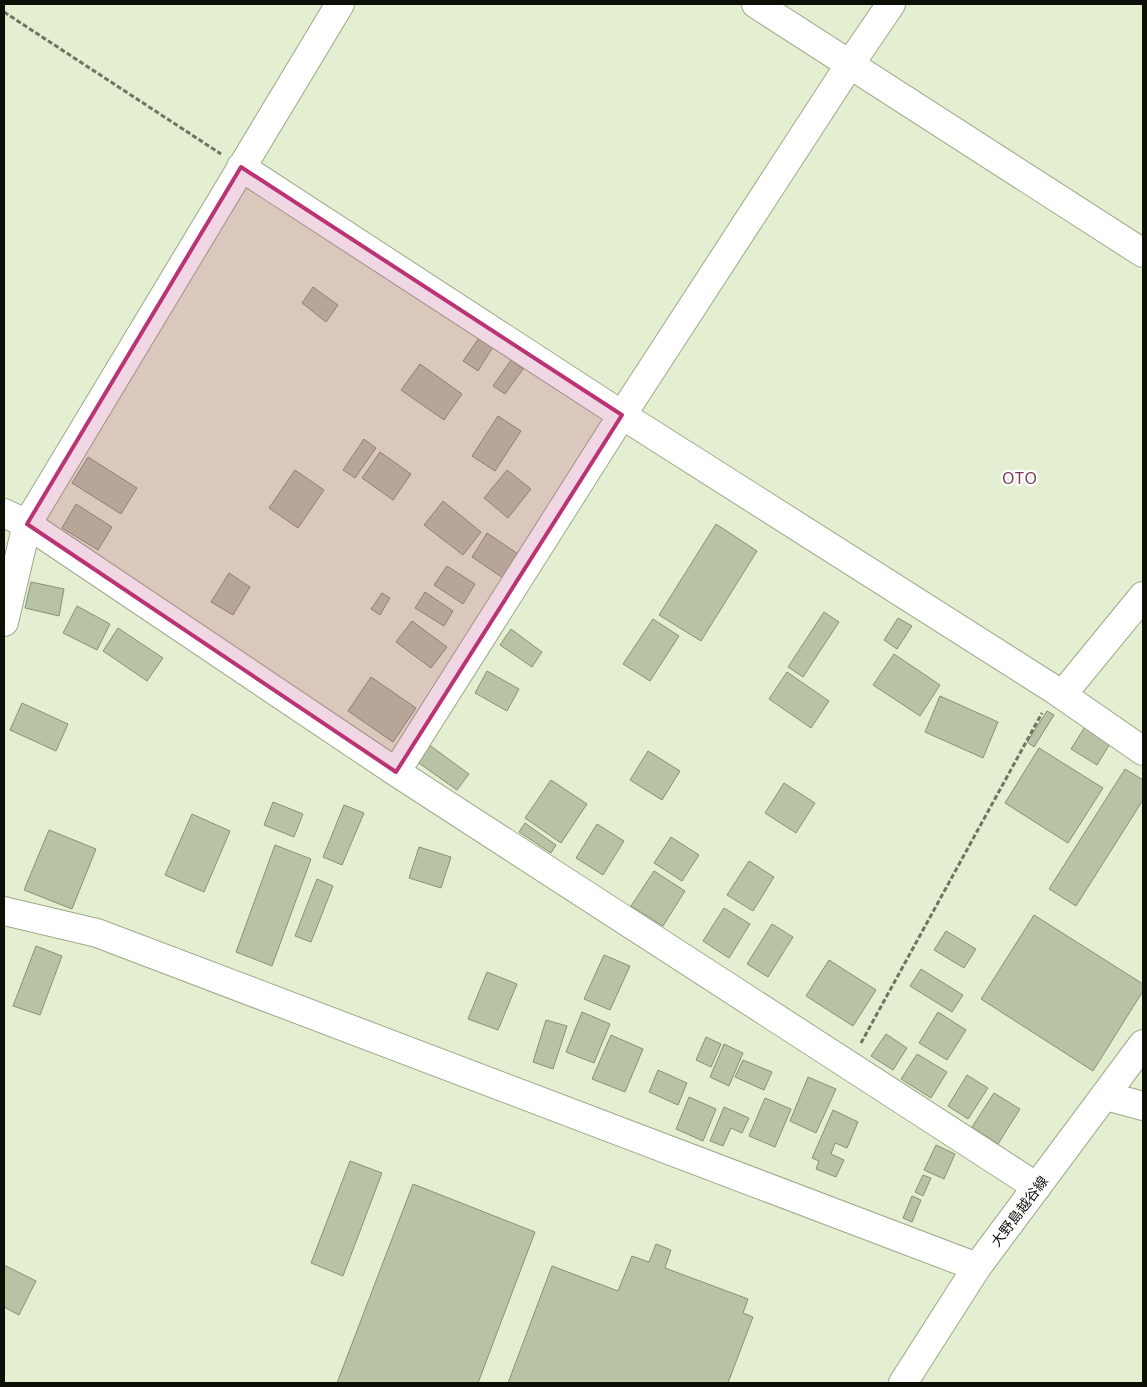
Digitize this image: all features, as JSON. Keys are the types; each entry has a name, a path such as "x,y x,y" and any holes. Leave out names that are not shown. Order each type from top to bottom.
{"street":[{"path":"4,622 15,518 241,167 340,4"},
{"path":"756,4 1143,253"},
{"path":"396,772 622,415 891,4"},
{"path":"241,167 622,415 1058,693 1143,751"},
{"path":"15,518 396,772 1037,1187"},
{"path":"1058,693 1143,596"},
{"path":"4,911 98,933 978,1267"},
{"name":"大野島越谷線","path":"903,1383 978,1267 1143,1044"},
{"path":"1106,1096 1143,1106"}],"path":[{"path":"4,12 241,167"},
{"path":"849,1065 1058,693"}],"highlighted area":[{"path":"241,167 622,415 396,772 27,524"}],"building":[{"path":"313,287 338,305 326,322 302,303"},
{"path":"479,338 493,347 478,371 463,361"},
{"path":"511,360 523,369 505,394 493,386"},
{"path":"420,364 462,394 444,420 401,390"},
{"path":"498,416 521,431 495,471 472,456"},
{"path":"364,439 376,448 355,478 343,470"},
{"path":"380,452 411,474 393,500 362,478"},
{"path":"88,457 137,488 121,514 72,483"},
{"path":"295,470 324,490 298,528 269,508"},
{"path":"507,470 531,489 508,518 484,498"},
{"path":"443,501 481,532 463,555 424,525"},
{"path":"76,504 112,527 98,550 62,528"},
{"path":"716,524 757,551 701,641 659,615"},
{"path":"487,533 518,554 503,578 472,557"},
{"path":"447,566 475,584 463,604 434,585"},
{"path":"229,573 250,587 233,615 211,602"},
{"path":"31,582 64,589 59,616 25,608"},
{"path":"425,592 453,611 444,626 415,608"},
{"path":"382,593 390,598 380,615 371,609"},
{"path":"77,606 110,624 97,650 63,633"},
{"path":"824,612 839,622 803,677 788,667"},
{"path":"898,618 912,626 897,649 884,640"},
{"path":"653,619 679,636 650,681 623,664"},
{"path":"412,621 447,647 431,668 396,642"},
{"path":"118,628 163,658 147,681 103,651"},
{"path":"511,629 542,652 532,667 500,645"},
{"path":"894,654 940,685 920,716 873,685"},
{"path":"487,671 519,689 507,711 475,693"},
{"path":"787,672 829,701 811,728 769,699"},
{"path":"371,677 416,708 393,742 348,711"},
{"path":"940,696 998,722 983,758 925,732"},
{"path":"22,703 68,724 56,751 10,730"},
{"path":"1047,711 1054,715 1034,747 1027,742"},
{"path":"1086,725 1111,742 1097,765 1071,749"},
{"path":"428,744 469,774 457,790 416,761"},
{"path":"1039,748 1103,788 1068,843 1005,803"},
{"path":"648,751 680,771 662,800 630,780"},
{"path":"1125,769 1143,780 1143,800 1076,906 1049,889"},
{"path":"551,780 587,804 561,843 525,818"},
{"path":"784,783 815,803 796,833 765,813"},
{"path":"273,802 303,814 294,837 264,825"},
{"path":"344,805 364,813 342,865 323,857"},
{"path":"192,814 230,831 204,892 165,875"},
{"path":"525,823 556,845 551,853 519,832"},
{"path":"597,824 624,841 603,875 576,858"},
{"path":"49,830 96,849 72,909 24,890"},
{"path":"671,837 699,855 682,881 654,863"},
{"path":"275,845 311,859 272,966 236,952"},
{"path":"419,847 451,857 441,888 409,878"},
{"path":"749,861 774,877 753,911 727,895"},
{"path":"654,871 685,891 663,926 631,906"},
{"path":"317,879 333,886 311,942 295,936"},
{"path":"724,908 750,924 729,958 703,941"},
{"path":"1034,915 1143,984 1143,991 1093,1071 981,999"},
{"path":"772,924 793,937 768,977 747,964"},
{"path":"946,931 976,949 964,968 934,950"},
{"path":"36,946 62,956 40,1015 13,1006"},
{"path":"604,955 630,966 610,1010 584,999"},
{"path":"829,960 876,990 853,1026 806,996"},
{"path":"921,969 963,995 952,1012 910,986"},
{"path":"487,972 517,984 498,1030 468,1019"},
{"path":"582,1012 610,1024 594,1063 566,1052"},
{"path":"938,1012 966,1030 947,1060 919,1043"},
{"path":"546,1020 567,1026 553,1069 533,1062"},
{"path":"886,1034 907,1048 893,1070 871,1056"},
{"path":"611,1035 643,1049 625,1092 592,1079"},
{"path":"706,1037 721,1044 711,1067 696,1060"},
{"path":"724,1044 743,1053 729,1086 710,1077"},
{"path":"917,1054 947,1072 931,1098 901,1079"},
{"path":"743,1060 772,1072 764,1090 735,1077"},
{"path":"658,1070 687,1083 678,1105 649,1092"},
{"path":"967,1075 988,1088 968,1119 948,1106"},
{"path":"808,1077 836,1089 816,1133 790,1121"},
{"path":"994,1093 1020,1109 998,1144 972,1127"},
{"path":"689,1097 716,1109 703,1141 676,1129"},
{"path":"765,1098 791,1109 775,1147 749,1136"},
{"path":"724,1107 749,1118 742,1133 731,1128 723,1146 710,1141"},
{"path":"833,1110 858,1122 847,1148 835,1143 831,1154 844,1160 836,1177 816,1169 819,1161 812,1158"},
{"path":"936,1145 955,1154 944,1179 924,1170"},
{"path":"350,1161 382,1173 343,1276 311,1263"},
{"path":"923,1175 931,1178 923,1196 915,1192"},
{"path":"413,1184 535,1232 478,1383 337,1383"},
{"path":"912,1196 921,1200 912,1222 903,1218"},
{"path":"656,1244 671,1250 665,1268 748,1299 743,1313 753,1317 728,1383 508,1383 552,1266 618,1291 632,1256 649,1262"},
{"path":"4,1265 36,1281 19,1315 4,1307"}],"district":[{"name":"OTO","path":"1020,478"}]}
